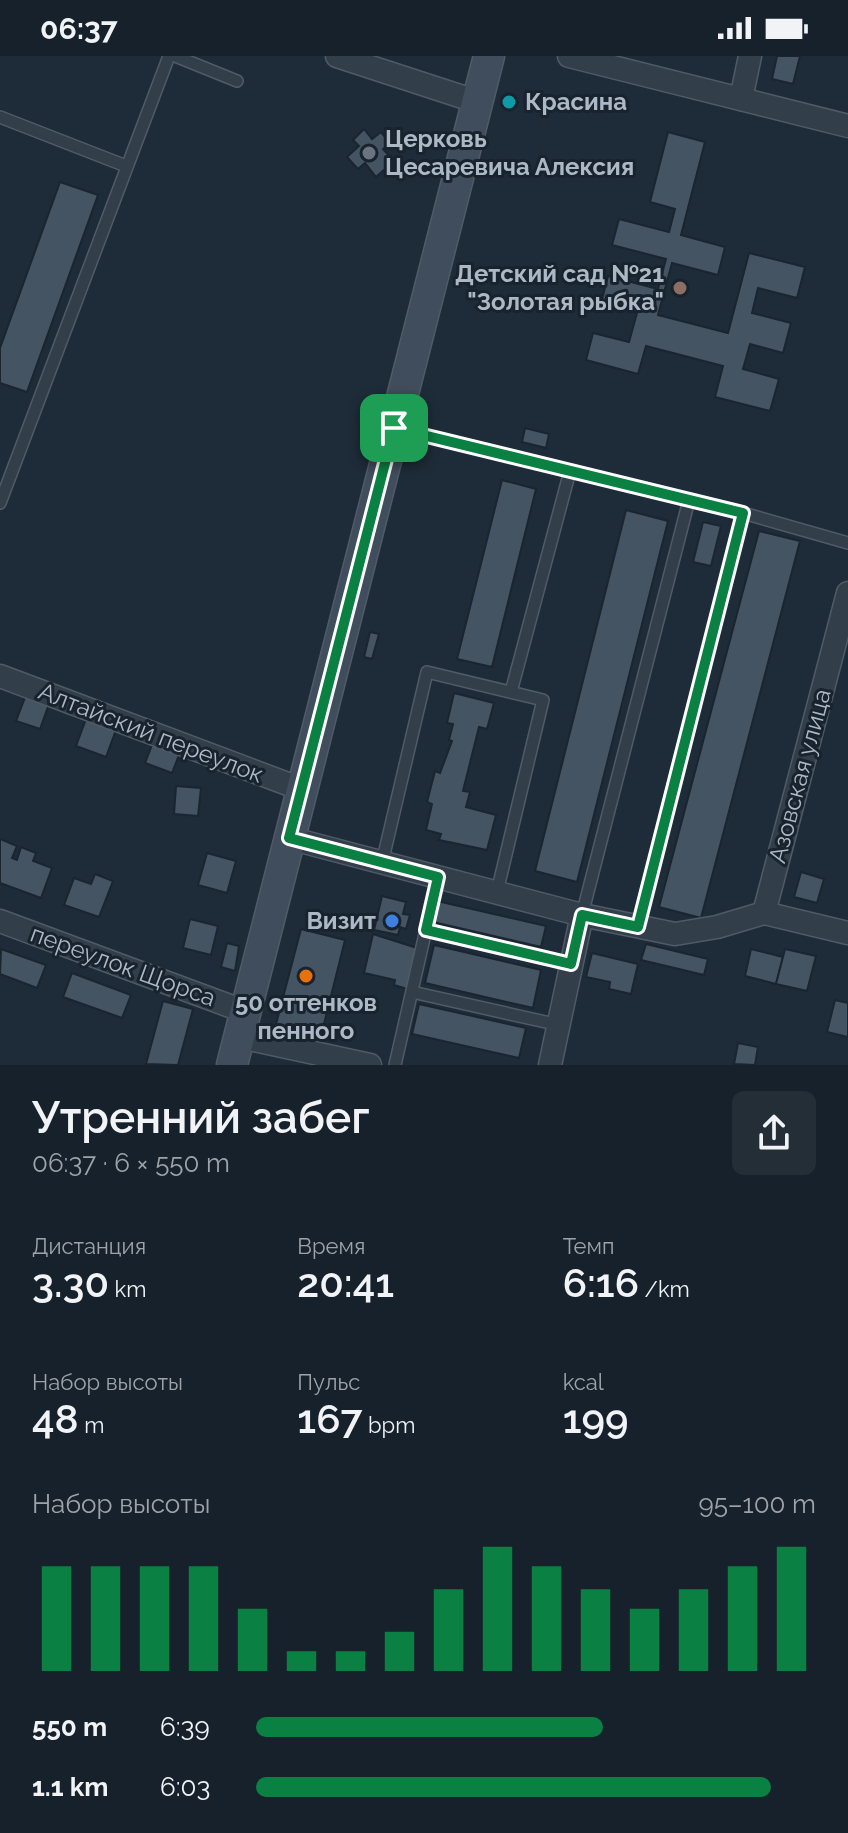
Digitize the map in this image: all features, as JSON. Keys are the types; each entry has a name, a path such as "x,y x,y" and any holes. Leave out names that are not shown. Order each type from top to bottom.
{"main road":[{"path":"239,1038 489,56"}],"street":[{"path":"337,56 478,102"},
{"path":"569,56 848,126"},
{"path":"741,99 750,56"},
{"name":"Азовская улица","path":"764,913 848,593"},
{"name":"Алтайский переулок","path":"0,676 301,789"},
{"path":"289,838 582,915 675,934 717,927 764,913 848,933"},
{"path":"550,1065 582,915"},
{"name":"переулок Щорса","path":"0,921 239,1038 370,1065"}],"lane":[{"path":"0,503 126,166 172,56 237,81"},
{"path":"0,117 126,166"},
{"path":"394,428 743,513 848,543"},
{"path":"511,692 570,471"},
{"path":"582,915 689,500"},
{"path":"638,927 743,513"},
{"path":"382,863 427,672 543,700 497,892"},
{"path":"395,1065 438,877"},
{"path":"426,930 571,964"},
{"path":"412,992 559,1025"}],"building":[{"path":"777,56 800,56 793,84 772,79"},
{"name":"Церковь Цесаревича Алексия","path":"364,129 372,139 381,132 390,143 383,149 394,161 376,177 365,163 358,169 347,157 359,146 353,140"},
{"path":"668,132 705,142 681,235 725,247 718,275 672,263 658,315 728,333 749,253 805,267 797,298 758,288 752,313 791,323 783,353 750,344 743,369 779,379 770,411 715,397 723,366 646,346 638,374 586,360 593,333 629,342 637,313 601,303 608,276 658,289 666,259 612,245 619,219 669,232 675,209 650,202"},
{"path":"60,182 98,195 27,392 0,383 0,348"},
{"path":"525,428 549,434 546,448 522,442"},
{"path":"502,480 536,489 492,667 457,659"},
{"path":"626,510 668,521 577,882 535,871"},
{"path":"703,522 721,526 711,566 693,562"},
{"path":"759,531 800,541 701,918 659,907"},
{"path":"370,632 379,634 372,659 364,657"},
{"path":"454,693 494,703 487,729 479,727 463,791 470,792 466,807 496,815 487,850 439,840 441,834 426,830 432,804 427,802 435,771 440,773 452,741 449,740 453,724 447,723"},
{"path":"26,695 49,704 40,729 16,721"},
{"path":"86,719 116,730 106,757 76,746"},
{"path":"154,740 181,750 172,773 145,763"},
{"path":"176,786 201,788 198,816 174,814"},
{"path":"0,839 17,846 12,858 17,860 21,847 36,853 33,861 52,868 41,898 0,883"},
{"path":"207,853 236,861 227,893 198,885"},
{"path":"801,872 824,879 817,903 794,897"},
{"path":"95,874 113,881 99,917 64,905 74,878 91,884"},
{"name":"Визит","path":"382,896 406,902 403,914 410,915 406,929 400,927 398,935 374,930"},
{"path":"437,901 546,926 541,947 433,922"},
{"path":"190,919 218,926 211,955 183,948"},
{"path":"301,929 345,940 320,1040 275,1028"},
{"path":"373,934 417,948 407,989 394,985 395,980 364,973"},
{"path":"227,943 239,946 235,971 221,967"},
{"path":"646,944 708,959 704,975 641,960"},
{"path":"434,945 541,970 533,1008 425,983"},
{"path":"1,949 46,965 37,988 0,974"},
{"path":"751,949 783,957 776,984 745,976"},
{"path":"785,949 816,956 807,991 776,984"},
{"path":"592,953 638,964 631,994 609,989 610,982 586,977"},
{"path":"72,973 131,995 122,1018 63,997"},
{"path":"835,1000 848,1003 848,1037 827,1032"},
{"path":"163,1001 193,1009 178,1065 146,1064"},
{"path":"419,1004 526,1028 519,1058 412,1034"},
{"path":"738,1043 758,1047 755,1065 734,1064"}],"place":[{"name":"Красина","path":"509,102"},
{"name":"Церковь Цесаревича Алексия","path":"369,153"},
{"name":"Детский сад №21 \"Золотая рыбка\"","path":"680,288"},
{"name":"Визит","path":"392,921"},
{"name":"50 оттенков пенного","path":"306,976"}],"route":[{"path":"394,428 743,513 638,927 582,915 571,964 426,930 438,877 289,838 394,428"}]}
